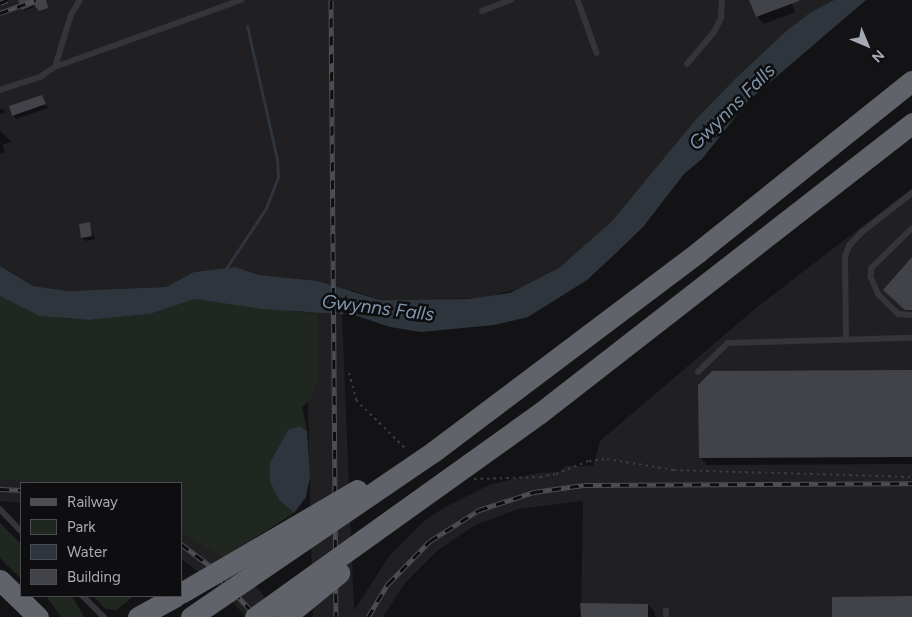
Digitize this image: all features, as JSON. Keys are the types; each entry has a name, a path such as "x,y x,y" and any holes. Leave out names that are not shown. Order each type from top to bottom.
{"highway":[{"path":"191,617 433,452 697,254 912,81"},
{"path":"255,617 417,504 540,413 912,124"},
{"path":"182,592 384,474 433,452"},
{"path":"285,617 417,504"},
{"path":"0,580 38,617"},
{"path":"138,617 174,597"}],"lane":[{"path":"55,67 71,15 80,0"},
{"path":"0,90 40,77 55,67 241,0"},
{"path":"482,11 511,0"},
{"path":"578,0 597,52"},
{"path":"688,64 714,32 721,18 722,0"},
{"path":"846,339 847,252 860,233 912,193"},
{"path":"912,229 872,268 870,277 879,295 899,314 912,315"},
{"path":"698,372 728,343 912,338"},
{"path":"0,509 20,530"},
{"path":"84,597 104,617"}],"path":[{"path":"349,373 356,400 410,453"},
{"path":"473,479 540,477 556,474 589,461 606,459 674,470 912,477"}],"shaded area":[{"path":"0,0 834,0 811,12 786,31 735,79 697,118 612,221 559,268 525,287 483,298 380,300 351,290 342,314 354,611 389,556 424,521 445,507 489,485 537,473 559,472 565,466 593,466 600,441 757,307 912,188 912,617 581,617 583,501 518,509 475,525 437,551 405,583 383,617 313,617 305,282 259,275 235,267 194,272 166,287 68,291 33,286 0,266"},
{"path":"0,473 73,482 20,482 20,503 0,501"},
{"path":"182,525 211,544 261,592 278,617 246,617 220,588 182,560"}],"green space":[{"path":"0,296 59,318 89,320 150,314 195,299 318,314 318,380 311,399 302,407 307,431 299,426 280,501 294,513 224,557 182,534 182,482 35,482 0,479"},
{"path":"0,523 20,543 20,578 0,558"},
{"path":"47,597 73,597 84,617 61,617"},
{"path":"94,597 133,597 116,610 105,609"}],"water":[{"name":"Gwynns Falls","path":"834,0 866,0 748,101 702,159 684,174 643,227 616,253 587,280 528,317 494,325 421,332 390,327 354,315 262,309 195,299 150,314 89,320 40,316 0,296 0,266 33,286 68,291 166,287 194,272 235,267 259,275 317,281 380,300 468,299 510,293 559,268 612,221 697,118 735,79 786,31 811,12"},
{"path":"299,426 307,431 310,476 306,497 294,513 280,501 270,482 270,463 288,430"}],"building":[{"path":"18,0 46,0 48,8 39,11 34,5 22,10"},
{"path":"749,0 799,0 799,1 756,17"},
{"path":"42,95 46,104 12,116 9,106"},
{"path":"90,222 92,236 81,238 79,224"},
{"path":"912,257 912,310 905,310 883,290"},
{"path":"912,370 912,457 699,458 698,385 712,371"},
{"path":"912,596 912,617 832,617 832,597"},
{"path":"580,603 648,604 648,617 581,617"}],"waterway":[{"path":"225,270 266,208 278,177 277,159 247,26"}],"railway":[{"path":"0,3 7,0"},
{"path":"0,13 36,0"},
{"path":"331,0 336,617"},
{"path":"368,617 388,584 430,541 479,510 534,492 584,485 912,483"},
{"path":"0,489 20,490"},
{"path":"182,545 209,565 257,617"}]}
